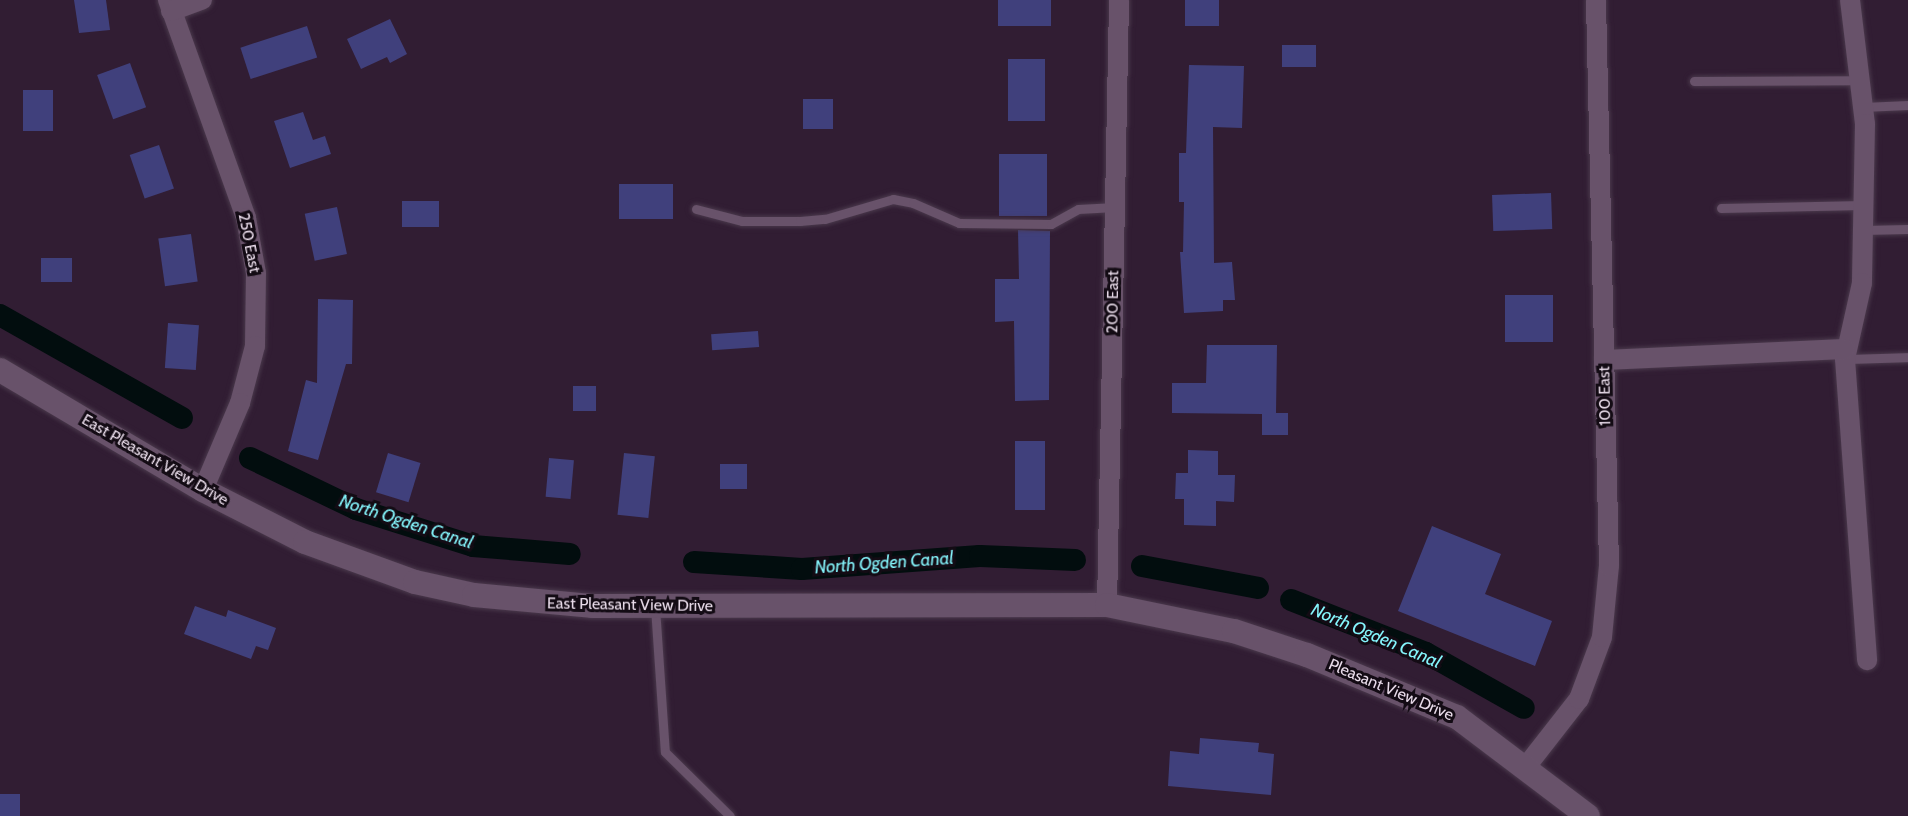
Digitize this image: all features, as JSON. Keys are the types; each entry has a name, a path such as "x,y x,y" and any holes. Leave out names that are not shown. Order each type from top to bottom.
{"street":[{"path":"169,5 202,0"},
{"name":"200 East","path":"1107,604 1119,0"},
{"name":"100 East","path":"1525,768 1579,699 1602,637 1609,566 1596,0"},
{"path":"1850,0 1863,107 1863,230 1862,283 1845,354 1867,660"},
{"name":"250 East","path":"169,5 246,218 256,273 255,346 240,403 203,490"},
{"path":"1604,360 1845,354"},
{"name":"East Pleasant View Drive","path":"0,370 203,490 305,542 415,582 528,602 655,607 1107,604 1234,631 1307,655"},
{"name":"Pleasant View Drive","path":"1307,655 1457,717 1588,816"}],"lane":[{"path":"1694,81 1860,80"},
{"path":"1863,107 1908,105"},
{"path":"696,210 742,221 800,221 825,219 893,199 913,203 959,223 1051,224 1078,209 1115,207"},
{"path":"1721,208 1863,205"},
{"path":"1863,230 1908,229"},
{"path":"1845,354 1908,357"},
{"path":"655,607 665,752 730,816"}],"building":[{"path":"74,0 106,0 110,30 79,33"},
{"path":"998,0 1051,0 1051,26 998,26"},
{"path":"1185,0 1219,0 1219,26 1185,26"},
{"path":"390,19 407,54 390,63 387,57 361,69 347,39"},
{"path":"307,26 317,57 251,79 240,48"},
{"path":"1282,45 1316,45 1316,67 1282,67"},
{"path":"1008,59 1045,59 1045,121 1008,121"},
{"path":"130,63 146,107 113,119 97,75"},
{"path":"1189,65 1244,66 1242,128 1213,127 1214,263 1232,262 1235,300 1223,300 1223,311 1184,313 1180,252 1183,252 1184,202 1179,202 1179,153 1186,153"},
{"path":"23,90 53,90 53,131 23,131"},
{"path":"803,99 833,99 833,129 803,129"},
{"path":"303,112 313,140 325,136 331,154 290,168 274,121"},
{"path":"159,145 174,188 145,199 130,155"},
{"path":"999,154 1047,154 1047,216 999,216"},
{"path":"619,184 673,184 673,219 619,219"},
{"path":"1551,193 1552,229 1493,231 1492,195"},
{"path":"402,201 439,201 439,227 402,227"},
{"path":"337,207 347,254 315,261 305,214"},
{"path":"1018,230 1050,231 1049,400 1015,401 1014,321 995,322 995,279 1019,279"},
{"path":"191,234 198,282 165,286 158,239"},
{"path":"41,258 72,258 72,282 41,282"},
{"path":"1505,295 1553,295 1553,342 1505,342"},
{"path":"318,299 353,300 352,364 346,364 318,460 288,451 306,380 317,383"},
{"path":"168,323 199,325 196,370 165,368"},
{"path":"758,331 759,347 712,350 711,334"},
{"path":"1207,345 1277,345 1276,413 1288,413 1288,435 1262,435 1262,414 1172,413 1172,383 1206,383"},
{"path":"573,386 596,386 596,411 573,411"},
{"path":"1015,441 1045,441 1045,510 1015,510"},
{"path":"1188,450 1218,451 1218,475 1235,475 1234,502 1216,501 1216,526 1184,525 1184,499 1175,499 1176,473 1188,473"},
{"path":"388,453 421,463 409,502 376,492"},
{"path":"624,453 655,456 648,518 618,515"},
{"path":"549,458 574,460 571,499 546,497"},
{"path":"720,464 747,464 747,489 720,489"},
{"path":"1432,526 1501,554 1485,594 1552,621 1535,666 1398,611"},
{"path":"195,606 226,617 228,610 276,628 268,650 256,646 251,659 184,634"},
{"path":"1200,738 1259,743 1258,752 1274,754 1271,795 1168,786 1170,751 1199,754"},
{"path":"0,794 20,794 20,816 0,816"}],"waterway":[{"name":"North Ogden Canal","path":"0,315 182,418"},
{"name":"North Ogden Canal","path":"250,458 356,509 473,546 570,554"},
{"name":"North Ogden Canal","path":"694,562 802,569 980,556 1075,560"},
{"name":"North Ogden Canal","path":"1142,566 1258,588"},
{"name":"North Ogden Canal","path":"1291,600 1426,653 1524,708"}]}
